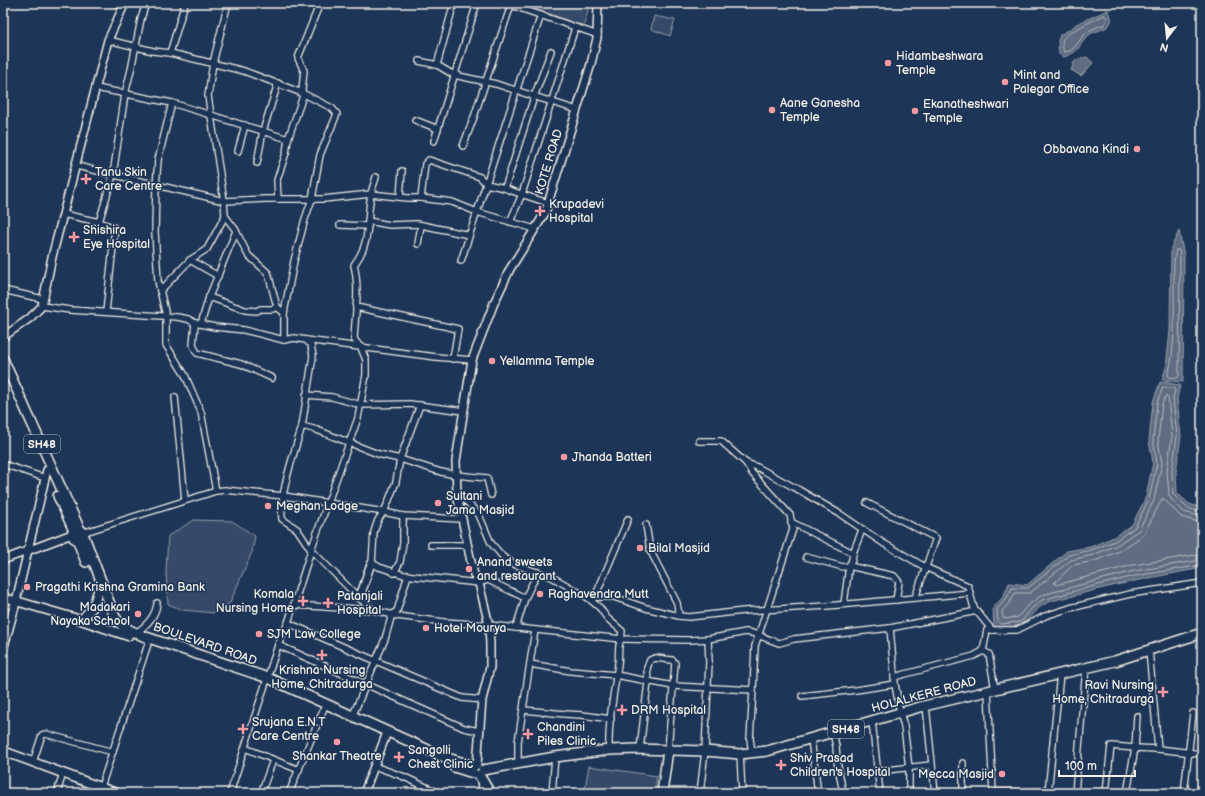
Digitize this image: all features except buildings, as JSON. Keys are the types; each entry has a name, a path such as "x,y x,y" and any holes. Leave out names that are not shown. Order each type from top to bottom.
{"main road":[{"name":"SH48","path":"4,365 48,472"},
{"name":"SH48","path":"3,376 8,383 114,615 118,622 131,634"},
{"name":"SH48","path":"78,534 98,591 111,621 115,627 131,634"},
{"path":"81,620 90,611 98,591"},
{"path":"3,648 16,601 131,634"},
{"name":"HOLALKERE ROAD","path":"478,772 555,757 609,750 640,749 705,751 740,754 767,751 926,706 1115,661 1202,633"},
{"name":"BOULEVARD ROAD","path":"131,634 148,644 267,681 452,766 478,772"},
{"name":"BOULEVARD ROAD","path":"131,634 267,681 353,715 444,758 478,772"},
{"path":"662,793 668,750"},
{"path":"3,751 116,793"},
{"path":"478,772 481,793"},
{"path":"478,772 490,793"}],"street":[{"path":"3,337 30,318 43,302 63,214 77,166 108,40 124,5 114,3"},
{"path":"99,222 113,175 125,94 131,70 134,47 146,3"},
{"path":"170,53 185,3"},
{"path":"160,291 190,260 207,249 225,216 208,96 213,63 228,3"},
{"path":"278,199 277,180 286,153 288,139 303,96 304,71 298,58 320,3"},
{"path":"436,65 453,3"},
{"path":"434,141 477,3"},
{"name":"KOTE ROAD","path":"478,772 482,700 490,667 489,625 479,583 474,575 467,545 457,495 456,461 472,360 494,303 510,269 545,213 591,64 598,35 598,3"},
{"path":"462,146 486,82 509,4 598,35"},
{"path":"461,261 541,16"},
{"path":"510,222 522,194 575,28"},
{"path":"108,40 134,47 170,53 213,63 244,72 278,83 302,93 332,108 337,114 320,155 312,199 294,261 284,313 284,340"},
{"path":"505,188 534,97 551,51"},
{"path":"419,61 436,65 454,75 486,82 576,110"},
{"path":"257,163 264,131 278,83"},
{"path":"96,88 172,103 288,139"},
{"path":"172,103 158,160 155,232 158,281 166,316 166,345 185,375 201,412 216,491"},
{"path":"415,120 438,129"},
{"path":"238,151 245,126"},
{"path":"421,198 425,164 429,160 480,177 486,184 505,188 548,203"},
{"path":"77,166 224,201 312,199 371,194 452,202 477,212 535,229"},
{"path":"400,197 402,171"},
{"path":"230,793 278,646 288,623 311,550 358,418 366,375 366,360 361,348 354,339 357,275 354,266 361,256 367,238 371,194 376,177"},
{"path":"63,214 99,222 115,228 106,312"},
{"path":"225,216 236,231 248,255 268,273 277,307 284,313"},
{"path":"340,225 368,223 421,225 469,235"},
{"path":"418,244 421,225"},
{"path":"236,231 198,323 193,345 197,353 241,364 272,378"},
{"path":"190,260 218,276"},
{"path":"3,290 70,310 166,316 188,319 215,327 244,330 284,340 294,338 361,348 472,360"},
{"path":"209,297 245,310 257,311 260,309 273,309 277,307"},
{"path":"356,307 458,330 453,359"},
{"path":"306,340 311,345 313,356 302,426 281,508 282,519 297,529 311,550 373,610"},
{"path":"306,395 332,397 361,405 410,404 464,411"},
{"path":"174,397 186,500"},
{"path":"358,597 362,593 369,568 372,564 374,532 396,482 400,459 420,405"},
{"path":"302,426 317,430 349,443 362,446 378,454 400,459 441,472 487,478 491,495"},
{"path":"699,441 721,441 746,463 752,473 790,516 793,530 755,646 750,739 752,753"},
{"path":"746,463 757,467 799,490 883,543 926,567 968,586 974,608 992,630"},
{"path":"3,464 48,472 16,601 3,597"},
{"path":"3,560 78,534 216,491 225,490 328,502 403,516 462,519"},
{"path":"457,495 467,502 479,515 492,543 503,556 516,565 552,577 587,597 600,608 606,618 622,631 622,639 619,644 618,663 612,694 609,750"},
{"path":"867,503 936,538 915,598"},
{"path":"394,572 400,562 403,543 403,516"},
{"path":"595,597 628,519"},
{"path":"791,522 853,553"},
{"path":"646,525 650,550 677,603 679,616"},
{"path":"844,604 849,566 862,530"},
{"path":"431,544 467,545"},
{"path":"806,557 843,567 849,566 894,576 899,582 896,600"},
{"path":"372,564 394,572 408,575 479,583 488,580 525,598"},
{"path":"516,628 525,598 538,572"},
{"path":"353,715 385,639 392,614 397,611 408,575"},
{"path":"983,651 987,630 1017,630 1045,616 1070,608 1130,594 1202,583"},
{"path":"587,597 614,597 646,608 689,617 768,609 970,593"},
{"path":"131,634 144,627 151,619 157,603"},
{"path":"294,605 373,610 444,622 489,625 622,639 708,639 746,632 779,642 890,628 977,611"},
{"path":"288,623 462,698 482,700"},
{"path":"890,628 895,684 904,726 909,768 909,793"},
{"path":"518,764 518,742 536,630"},
{"path":"700,793 705,751 709,662 708,639"},
{"path":"101,787 148,644"},
{"path":"278,646 464,728 480,731"},
{"path":"1149,650 1158,749"},
{"path":"894,676 974,656 983,651"},
{"path":"983,651 989,654 993,793 1058,793"},
{"path":"640,749 648,682 647,668 650,660 655,658 672,660 675,666 668,750"},
{"path":"530,664 571,671 616,675 673,686 752,690"},
{"path":"1075,793 1086,668"},
{"path":"1048,792 1060,674"},
{"path":"802,696 895,684"},
{"path":"926,706 934,793"},
{"path":"289,793 324,708"},
{"path":"524,710 558,714 582,714 611,719"},
{"path":"1184,793 1193,713"},
{"path":"1127,793 1135,748 1137,716"},
{"path":"872,721 880,793"},
{"path":"832,733 836,746 843,793"},
{"path":"33,762 42,735 46,734 113,752"},
{"path":"364,793 386,735"},
{"path":"811,739 818,793"},
{"path":"1106,793 1111,746 1202,754"},
{"path":"245,748 299,770"},
{"path":"740,754 742,793"},
{"path":"552,793 555,757"},
{"path":"261,793 272,760"},
{"path":"963,763 963,793"},
{"path":"878,771 931,765"},
{"path":"374,766 402,776 439,793"},
{"path":"57,793 63,773"},
{"path":"1200,793 1202,775"}],"shaded area":[{"path":"521,3 590,3 584,25 577,24"},
{"path":"654,16 675,20 670,36 651,29"},
{"path":"194,520 232,521 255,536 252,552 230,603 213,613 183,610 168,604 166,571 168,536"},
{"path":"589,766 657,776 654,793 584,793"}],"water":[{"path":"1108,10 1111,16 1109,25 1089,35 1073,53 1063,57 1059,54 1058,41 1060,35 1076,24"},
{"path":"1087,57 1093,63 1081,76 1071,70 1075,60"},
{"path":"1179,231 1184,256 1183,382 1162,380 1166,368 1170,331 1171,248"},
{"path":"1160,382 1180,385 1177,399 1181,436 1176,471 1177,493 1189,504 1202,508 1202,568 1153,577 1054,600 1046,603 1036,611 1024,625 1012,628 994,627 993,608 1003,597 1009,583 1027,585 1067,551 1090,547 1114,537 1132,525 1146,497 1153,462 1149,441 1153,402"}],"place":[{"name":"Hidambeshwara Temple","path":"888,63"},
{"name":"Mint and Palegar Office","path":"1005,82"},
{"name":"Aane Ganesha Temple","path":"772,110"},
{"name":"Ekanatheshwari Temple","path":"915,111"},
{"name":"Obbavana Kindi","path":"1137,149"},
{"name":"Tanu Skin Care Centre","path":"86,179"},
{"name":"Krupadevi Hospital","path":"540,211"},
{"name":"Shishira Eye Hospital","path":"74,237"},
{"name":"Yellamma Temple","path":"492,361"},
{"name":"Jhanda Batteri","path":"564,457"},
{"name":"Sultani Jama Masjid","path":"438,503"},
{"name":"Meghan Lodge","path":"268,506"},
{"name":"Bilal Masjid","path":"640,548"},
{"name":"Anand sweets and restaurant","path":"469,569"},
{"name":"Pragathi Krishna Gramina Bank","path":"27,587"},
{"name":"Raghavendra Mutt","path":"540,594"},
{"name":"Komala Nursing Home","path":"303,601"},
{"name":"Patanjali Hospital","path":"328,603"},
{"name":"Madakari Nayaka School","path":"138,614"},
{"name":"Hotel Mourya","path":"426,628"},
{"name":"SJM Law College","path":"259,634"},
{"name":"Krishna Nursing Home, Chitradurga","path":"322,655"},
{"name":"Ravi Nursing Home, Chitradurga","path":"1163,692"},
{"name":"DRM Hospital","path":"622,710"},
{"name":"Srujana E.N.T Care Centre","path":"243,729"},
{"name":"Chandini Piles Clinic","path":"528,734"},
{"name":"Shankar Theatre","path":"337,742"},
{"name":"Sangolli Chest Clinic","path":"399,757"},
{"name":"Shiv Prasad Children's Hospital","path":"781,765"},
{"name":"Mecca Masjid","path":"1002,774"}]}
